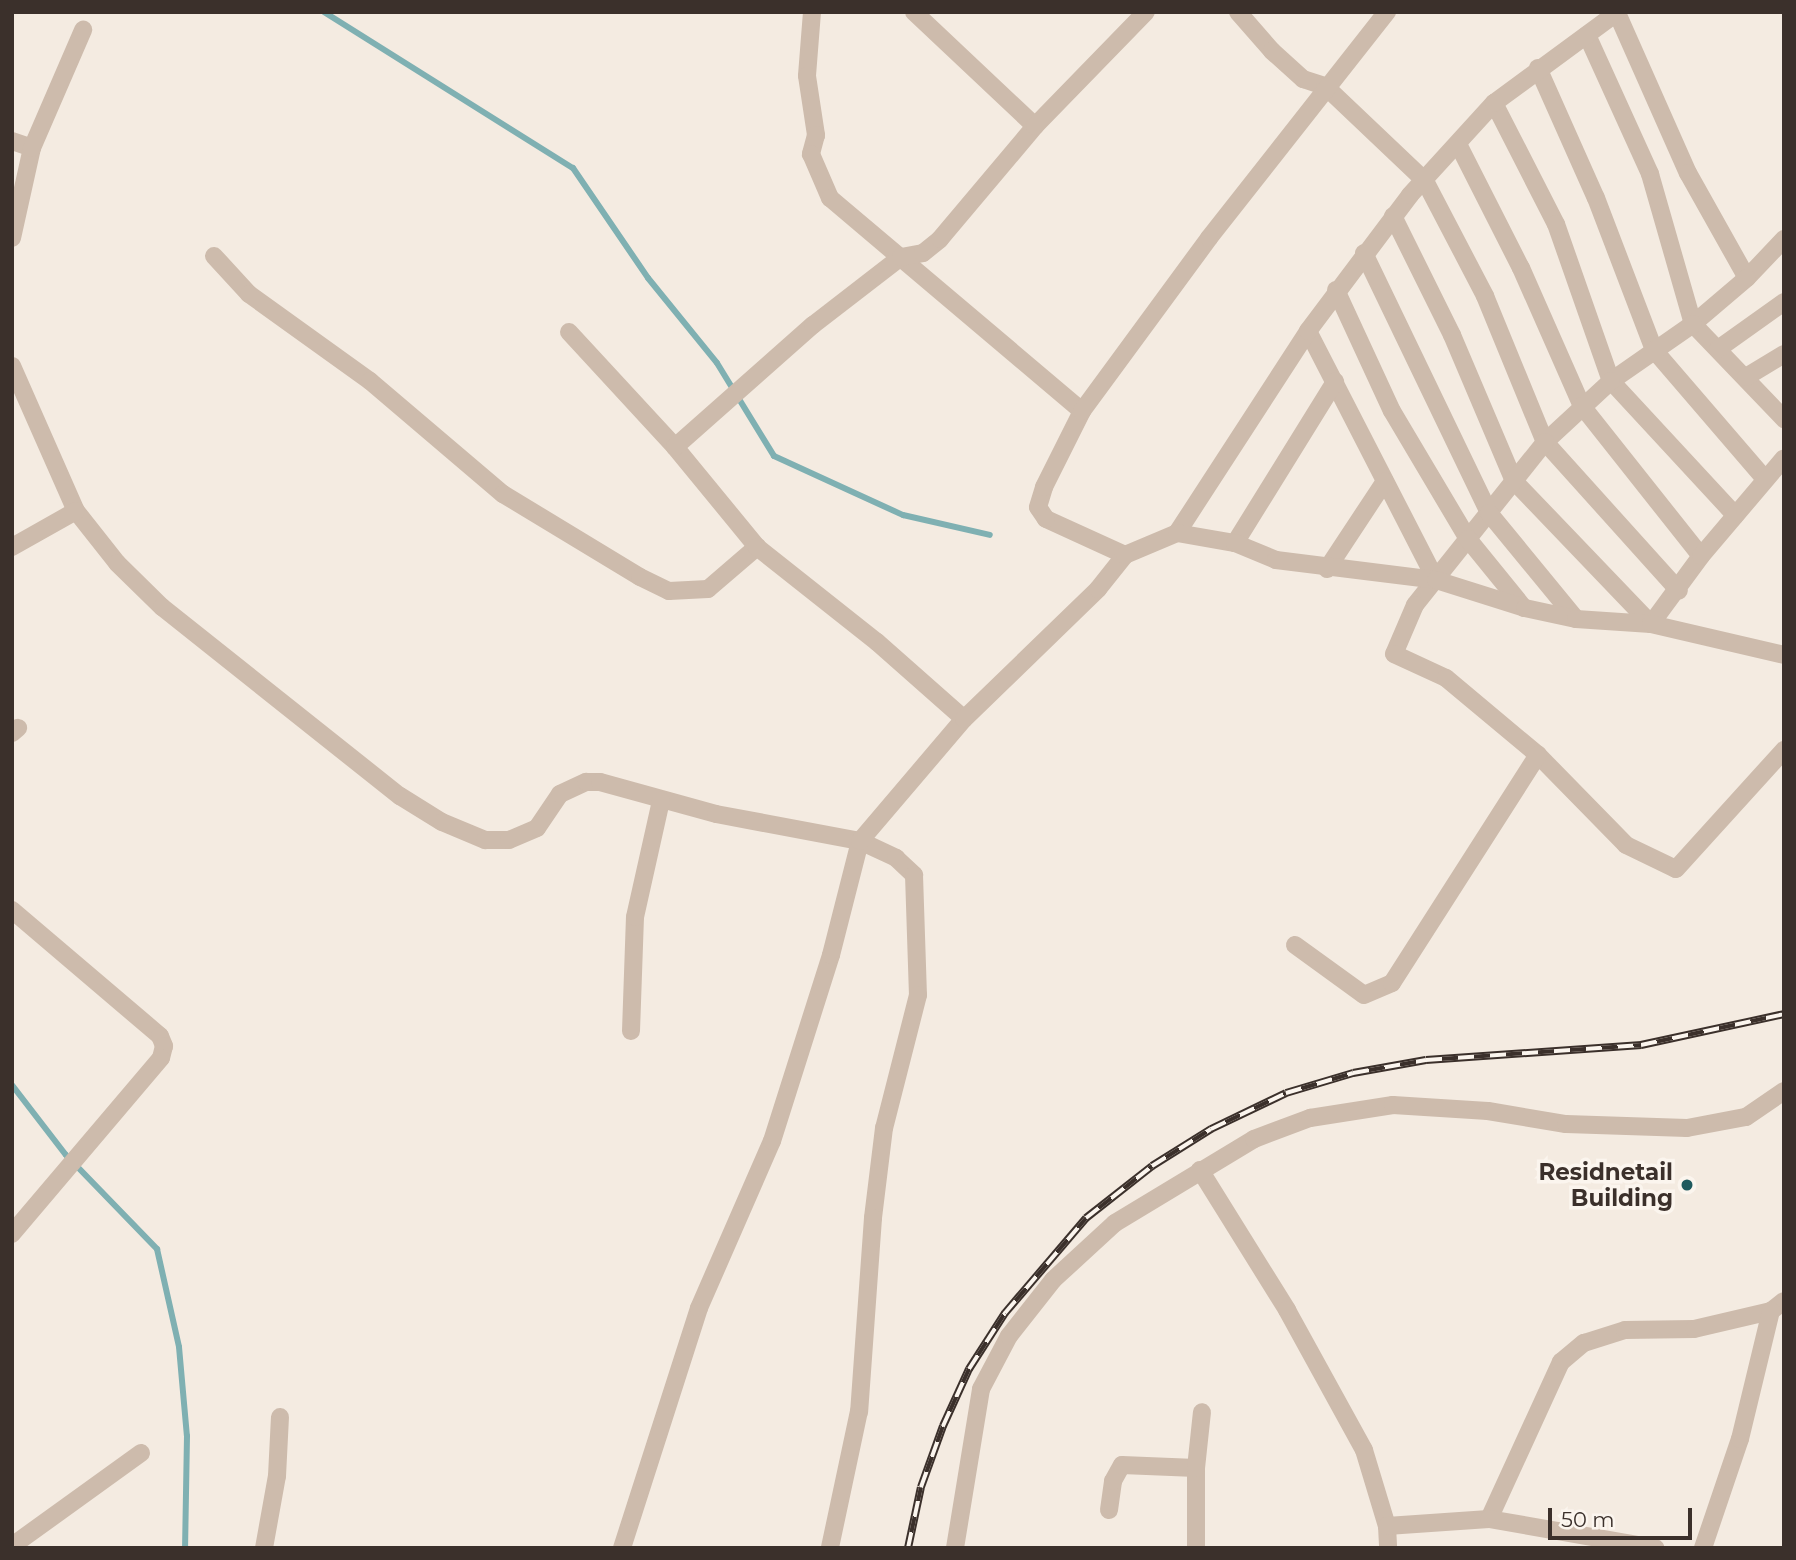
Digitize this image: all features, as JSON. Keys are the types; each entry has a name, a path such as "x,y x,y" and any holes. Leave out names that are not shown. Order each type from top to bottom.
{"street":[{"path":"811,12 807,76 816,135 811,154 815,170 830,198 1083,411"},
{"path":"914,12 1035,126"},
{"path":"675,447 751,380 901,257 923,253 940,239 1035,126 1146,12"},
{"path":"1238,12 1303,79 1325,86 1425,181 1485,296 1545,442 1679,591"},
{"path":"1125,555 1046,519 1038,507 1083,411 1325,86 1387,12"},
{"path":"1177,533 1308,331 1393,216 1494,103 1538,68 1618,13 1688,173 1747,278"},
{"path":"12,238 32,148 83,30"},
{"path":"1587,35 1650,174 1693,324 1784,419"},
{"path":"1538,68 1596,198 1654,350 1764,478"},
{"path":"1494,103 1556,224 1611,381 1735,515"},
{"path":"12,141 32,148"},
{"path":"1458,144 1521,268 1582,407 1701,556"},
{"path":"1393,216 1452,335 1514,481 1651,624"},
{"path":"1783,242 1747,278 1693,324 1611,381 1545,442 1415,605 1394,654 1446,678 1538,755 1626,845 1676,869 1784,750"},
{"path":"1364,253 1489,513 1576,619"},
{"path":"214,256 259,302 370,381 503,494 650,582 669,592 708,589 757,547"},
{"path":"1336,290 1392,411 1468,538 1525,608"},
{"path":"1718,349 1784,302"},
{"path":"1308,331 1436,580"},
{"path":"569,332 675,447 757,547 877,642 964,719"},
{"path":"1746,377 1784,355"},
{"path":"12,366 76,511 117,563 162,607 400,796 442,822 485,840 509,840 537,828 560,794 586,782 661,801 860,841 896,858 914,875 918,995 884,1128 873,1218 859,1411 831,1548"},
{"path":"1235,543 1335,382"},
{"path":"1651,624 1679,591 1701,556 1764,478 1784,458"},
{"path":"1327,569 1385,481"},
{"path":"12,547 76,511"},
{"path":"622,1548 699,1308 772,1141 831,955 860,841 964,719 1098,589 1125,555 1177,533 1235,543 1276,560 1327,569 1436,580 1525,608 1576,619 1651,624 1784,655"},
{"path":"1295,946 1364,995 1392,983 1538,755"},
{"path":"631,1031 635,916 661,801"},
{"path":"12,910 160,1036 164,1046 161,1058 12,1234"},
{"path":"955,1548 981,1389 1009,1336 1053,1280 1115,1223 1254,1139 1310,1118 1393,1105 1656,1130 1746,1117 1784,1091"},
{"path":"1200,1170 1287,1310 1364,1450 1387,1526 1388,1548"},
{"path":"1489,1520 1561,1362 1584,1343 1625,1330 1694,1329 1777,1306"},
{"path":"1703,1548 1740,1439 1777,1306"},
{"path":"1196,1548 1196,1468 1202,1412"},
{"path":"264,1548 277,1476 281,1417"},
{"path":"12,1546 141,1453"},
{"path":"1109,1510 1113,1481 1122,1465 1196,1468"},
{"path":"1387,1526 1489,1520 1598,1544 1656,1548"}],"waterway":[{"path":"324,12 573,168 648,278 717,363 774,456 903,515 990,535"},
{"path":"12,1085 66,1155 157,1249 179,1347 187,1436 185,1548"}],"railway":[{"path":"908,1548 921,1487 943,1426 969,1369 1005,1313 1086,1218 1152,1166 1211,1129 1286,1093 1353,1073 1426,1060 1641,1045 1784,1014"}],"place":[{"name":"Residnetail Building","path":"1687,1185"}]}
